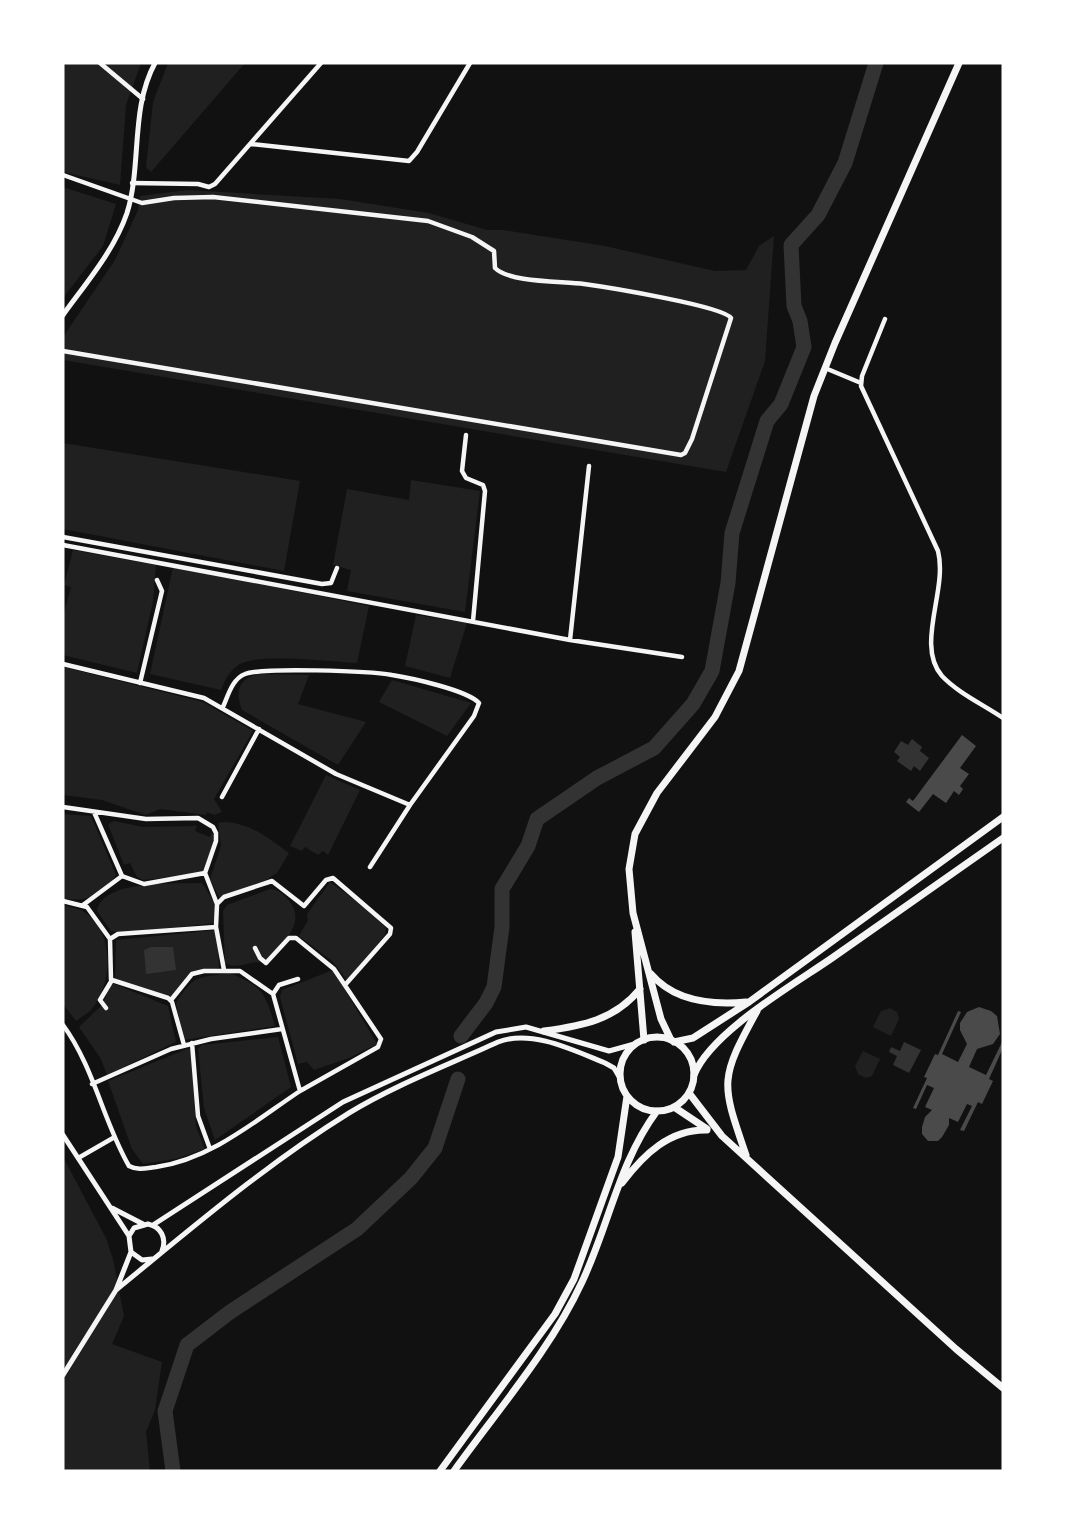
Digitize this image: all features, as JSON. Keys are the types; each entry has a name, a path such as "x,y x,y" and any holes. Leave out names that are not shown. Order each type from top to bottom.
{"main road":[{"path":"641,1042 640,989 630,869 635,834 657,793 715,717 739,671 805,427 825,368 959,63"},
{"path":"440,1471 555,1314 574,1279 618,1157 627,1096 621,1080 622,1062 641,1042 660,1038 673,1041 693,1038 749,1002 1003,817"},
{"path":"627,1096 640,1107 657,1111 674,1107 689,1093 698,1065 717,1042 757,1011 1003,838"},
{"path":"636,930 661,1019 673,1041 689,1056 694,1075"},
{"path":"649,971 658,981 685,997 731,1003 749,1002"},
{"path":"544,1031 607,1017 629,1003 640,989"},
{"path":"747,1158 731,1115 726,1090 731,1058 757,1011"},
{"path":"689,1093 722,1136 956,1349 1003,1388"},
{"path":"674,1107 707,1130 722,1136"},
{"path":"454,1471 567,1310 590,1265 635,1143 657,1111"},
{"path":"617,1190 641,1160 662,1142 686,1132 707,1130"}],"street":[{"path":"100,63 142,99"},
{"path":"63,315 116,238 130,199 142,99 155,63"},
{"path":"132,183 198,184 209,188 251,144 321,63"},
{"path":"251,144 409,161 417,152 470,63"},
{"path":"63,175 142,203 174,198 213,197 428,221 472,237 489,246 494,251 495,267 506,275 585,284 702,305 724,311 731,316 692,439 687,450 681,455 63,351"},
{"path":"861,383 885,319"},
{"path":"825,368 861,383 938,551 941,579 930,644 934,662 946,680 1003,718"},
{"path":"466,435 462,471 466,478 483,485 485,491 473,621"},
{"path":"570,640 589,466"},
{"path":"63,537 322,584 331,583 337,568"},
{"path":"63,545 570,640 682,657"},
{"path":"140,683 162,591 157,580"},
{"path":"63,664 204,698 336,774 410,805"},
{"path":"223,707 235,680 242,674 265,670 388,674 466,695 479,703 454,746 410,805 370,867"},
{"path":"222,797 259,729"},
{"path":"63,807 146,819 198,818 213,827 216,841 205,873 217,904 216,927 224,970"},
{"path":"94,812 122,876 144,884 205,873"},
{"path":"83,905 122,876"},
{"path":"217,904 224,897 272,881 304,906 329,877 337,880 391,927 390,934 345,985"},
{"path":"63,901 83,905 110,939 111,980 100,1000 106,1008"},
{"path":"110,939 118,933 216,927"},
{"path":"63,1025 83,1058 113,1138 129,1166 140,1170 186,1161 210,1149 300,1091 381,1043 378,1033 328,963 296,938 290,938 266,963 260,958 255,948"},
{"path":"171,1000 192,974 224,970 240,971 273,994 300,1091"},
{"path":"273,994 279,985 298,979"},
{"path":"111,980 171,1000"},
{"path":"171,1000 184,1045"},
{"path":"110,1208 143,1224 153,1225 343,1102 445,1053 496,1032 516,1027 544,1031 609,1051 641,1042"},
{"path":"92,1084 148,1058 184,1045 282,1029"},
{"path":"116,1290 264,1170 335,1122 379,1097 498,1042 514,1037 536,1040 605,1063 614,1068 621,1080"},
{"path":"192,1043 198,1116 210,1149"},
{"path":"63,1135 80,1157 129,1236 131,1252 116,1290 63,1375"},
{"path":"80,1157 113,1138"},
{"path":"129,1236 134,1228 143,1224"},
{"path":"153,1225 164,1237 161,1252"},
{"path":"131,1252 142,1260 152,1259"}],"shaded area":[{"path":"63,63 141,63 126,105 120,185 63,172"},
{"path":"168,63 245,63 151,172 146,167 153,102"},
{"path":"63,187 116,204 103,246 63,298"},
{"path":"188,190 340,199 429,213 487,230 503,230 605,246 715,271 746,270 759,246 774,236 765,361 726,472 63,360 63,337 115,260 138,210 140,196"},
{"path":"63,443 300,481 284,571 63,529"},
{"path":"411,480 480,491 465,612 347,591 351,570 333,565 347,489 409,500"},
{"path":"73,550 156,565 153,601 137,673 63,655 63,616 71,587 64,585"},
{"path":"173,567 369,606 357,663 280,659 250,661 233,669 221,690 150,674"},
{"path":"416,615 467,623 450,678 405,666"},
{"path":"63,667 203,702 253,731 214,799 222,812 214,815 207,812 206,815 160,809 146,815 102,800 63,795"},
{"path":"259,674 309,675 298,704 366,722 338,765 242,710 239,697 240,687 246,679"},
{"path":"392,680 471,703 447,736 379,702"},
{"path":"912,739 922,747 920,751 929,758 920,771 914,766 911,771 897,761 900,757 894,752 901,741 908,745"},
{"path":"326,775 360,790 328,855 323,851 318,855 305,847 302,851 290,846"},
{"path":"63,814 91,816 116,875 100,893 94,896 63,899"},
{"path":"114,821 143,827 197,826 195,831 210,837 212,832 216,841 205,873 143,880 137,877 130,863 124,865 108,824"},
{"path":"224,822 251,828 289,853 277,873 266,880 220,899 210,879 221,846 218,823"},
{"path":"330,882 359,903 386,928 385,935 347,980 332,961 299,936 308,920 307,914"},
{"path":"202,883 214,902 215,923 123,933 111,931 97,911 102,901 112,893 126,888 142,885"},
{"path":"270,889 283,894 294,910 294,926 290,934 264,963 254,962 235,966 225,963 223,911 227,905"},
{"path":"63,905 81,910 92,918 105,942 107,957 107,971 99,999 91,1010 76,1021 63,1004"},
{"path":"217,930 219,968 188,975 172,998 115,979 116,940"},
{"path":"151,947 173,947 176,970 146,974 144,950"},
{"path":"333,970 377,1044 349,1058 314,1070 307,1062 298,1064 280,997 282,990"},
{"path":"230,973 250,983 261,992 275,1026 183,1040 176,1003 182,994 198,979"},
{"path":"112,983 168,1006 176,1042 107,1075 101,1059 79,1027 102,1005"},
{"path":"890,1008 897,1012 899,1019 891,1036 873,1027 881,1011"},
{"path":"278,1037 291,1087 215,1140 204,1108 198,1049 202,1045"},
{"path":"904,1042 921,1050 909,1073 893,1065 897,1056 889,1052 891,1047 900,1051"},
{"path":"187,1049 191,1050 196,1127 205,1149 175,1159 143,1164 132,1149 108,1081"},
{"path":"863,1051 880,1059 872,1076 866,1078 858,1074 855,1066"},
{"path":"63,1157 106,1238 113,1259 124,1316 112,1344 162,1362 155,1410 146,1432 150,1471 63,1471"}],"building":[{"path":"962,735 976,746 960,768 969,774 960,786 963,789 959,795 954,791 946,803 933,794 919,812 906,802 909,798 913,801"},
{"path":"979,1007 997,1016 1000,1034 993,1044 977,1049 969,1067 986,1075 1003,1040 1003,1048 989,1079 993,1081 982,1104 978,1102 964,1131 960,1130 972,1106 967,1104 958,1122 949,1118 949,1125 938,1141 928,1141 922,1134 922,1127 925,1117 932,1110 925,1107 934,1088 927,1085 916,1109 913,1108 927,1078 924,1077 935,1054 938,1055 958,1011 961,1012 942,1054 958,1062 967,1044 960,1030 960,1023 967,1012"}],"waterway":[{"path":"461,1036 486,1003 494,987 502,927 502,889 528,846 537,819 597,778 654,748 693,704 712,671 728,583 732,533 767,421 781,404 804,347 800,321 794,306 791,245 818,215 845,163 876,63"},
{"path":"173,1471 165,1411 187,1345 230,1312 357,1229 411,1178 435,1148 458,1079"}]}
